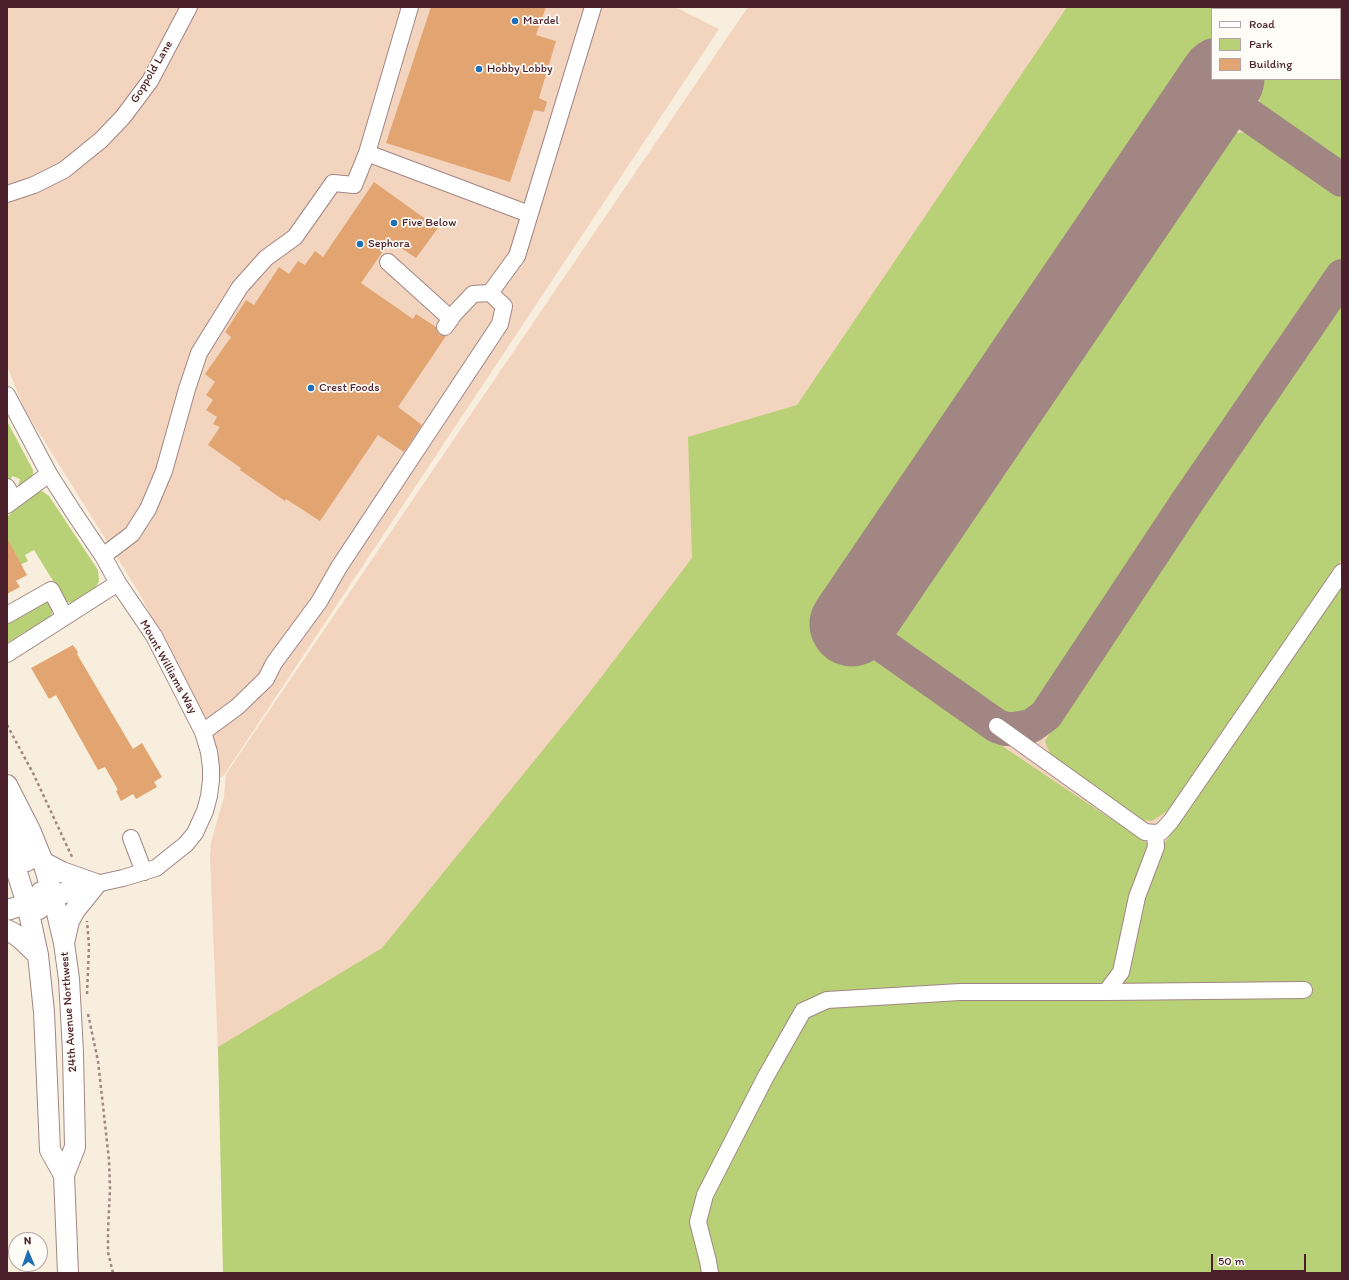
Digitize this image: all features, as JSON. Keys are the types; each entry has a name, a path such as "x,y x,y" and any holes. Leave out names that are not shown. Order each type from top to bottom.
{"main road":[{"name":"24th Avenue Northwest","path":"7,785 30,830 43,862 64,943 69,987 73,1052 75,1147 64,1176 67,1272"},
{"path":"7,814 38,888 44,895 53,896 96,884"},
{"name":"24th Avenue Northwest","path":"9,861 28,904 38,955 44,1012 50,1150 64,1176"},
{"path":"43,862 62,872 96,884"},
{"path":"64,943 69,922 75,910 96,884"},
{"path":"7,910 28,904 40,910 46,924 57,1004 73,1052"},
{"path":"7,930 20,938 38,955"}],"street":[{"name":"Goppold Lane","path":"7,194 34,185 64,170 106,136 123,117 150,81 190,7"},
{"path":"103,556 132,534 148,509 164,471 198,354 240,287 266,258 295,236 333,183 354,185 367,153 410,7"},
{"path":"490,293 517,256 593,7"},
{"path":"367,153 529,214"},
{"path":"203,732 237,707 266,679 274,663 319,602 339,567 500,324 504,306 490,293 473,294 448,323 388,262"},
{"name":"Mount Williams Way","path":"7,395 49,474 103,556 118,583 154,636 203,732 209,752 211,780 205,811 195,833 186,844 156,868 96,884"},
{"path":"9,497 49,474"},
{"path":"997,726 1145,832 1161,832 1172,821 1342,572"},
{"path":"7,654 118,583"},
{"path":"7,615 51,590 65,617"},
{"path":"1106,992 1122,972 1138,897 1156,847 1155,833"},
{"path":"131,838 144,872"},
{"path":"710,1273 698,1222 705,1195 765,1078 803,1011 826,1000 960,992 1304,990"}],"shaded area":[{"path":"7,7 675,7 719,29 224,775 219,778 182,675 138,591 25,410 7,366"},
{"path":"748,7 1342,7 1342,1273 227,1273 210,856 211,842 224,797 226,774"}],"green space":[{"path":"1067,7 1236,7 1211,8 1211,44 813,630 861,662 866,655 1150,845 1160,848 1167,840 1342,584 1342,1273 223,1273 218,1047 382,948 586,697 692,558 688,437 797,405"},
{"path":"1342,7 1342,167 1271,119 1265,113 1260,104 1258,95 1260,80 1341,80 1341,8 1306,8"},
{"path":"1249,132 1262,138 1342,192 1342,257 1037,705 1021,718 1016,719 1004,717 903,648 896,639 895,612 1213,145 1224,136 1235,133"},
{"path":"1342,299 1342,559 1173,807 1152,821 1141,820 1051,757 1045,741 1066,707"},
{"path":"7,421 33,470 31,478 18,487 20,479 12,476 10,484 7,477"},
{"path":"42,491 49,496 98,570 99,581 95,589 72,603 66,602 34,550 25,555 28,561 20,565 7,548 7,517 25,500"},
{"path":"47,602 50,604 52,611 50,617 7,643 7,625"}],"building":[{"name":"Hobby Lobby","path":"431,7 546,7 536,35 556,41 539,98 547,102 544,112 534,110 510,182 386,143"},
{"name":"Crest Foods","path":"374,182 438,228 416,258 395,244 392,248 388,244 361,283 413,319 416,314 436,327 439,335 446,336 398,407 422,425 404,452 378,435 320,521 286,499 285,501 240,470 241,468 208,445 220,427 213,424 217,417 206,410 213,400 206,395 215,382 205,374 231,337 225,332 246,300 254,305 279,267 289,274 298,261 305,265 315,251 323,257"},
{"path":"7,538 27,575 16,581 20,587 7,594"},
{"path":"73,645 133,749 142,743 162,777 154,782 157,787 136,799 133,794 121,801 116,791 118,790 105,767 98,770 56,695 49,699 31,668"}],"taxiway":[{"path":"1214,91 1342,180"},
{"path":"852,624 997,726 1006,729 1031,726 1046,715 1187,502 1342,276"}],"runway":[{"path":"852,624 1221,80"}],"place":[{"name":"Mardel","path":"515,21"},
{"name":"Hobby Lobby","path":"479,69"},
{"name":"Five Below","path":"394,223"},
{"name":"Sephora","path":"360,244"},
{"name":"Crest Foods","path":"311,388"}]}
